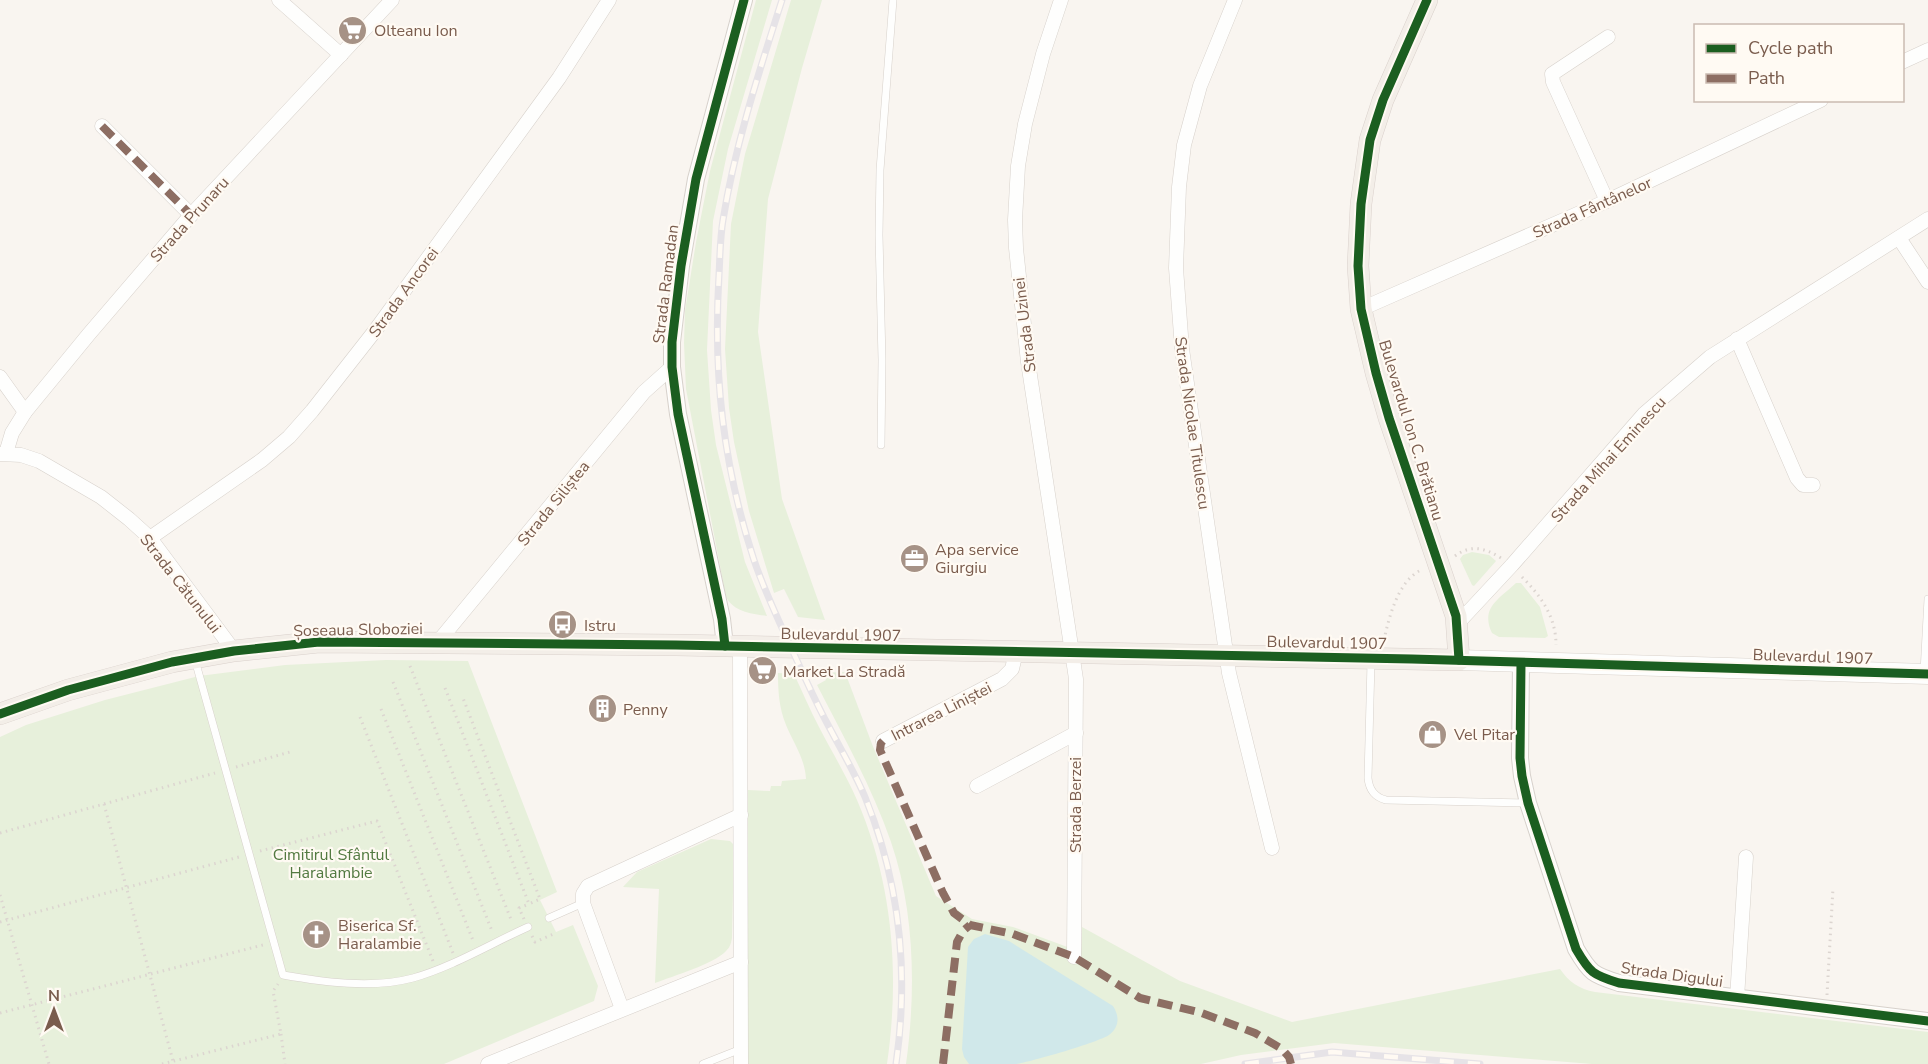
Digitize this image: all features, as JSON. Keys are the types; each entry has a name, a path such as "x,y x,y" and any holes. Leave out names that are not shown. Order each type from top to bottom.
{"main road":[{"name":"Bulevardul Ion C. Brătianu","path":"1427,0 1383,99 1370,140 1358,243 1361,309 1389,418 1458,623 1459,660"},
{"name":"Șoseaua Sloboziei","path":"0,714 68,690 172,662 234,651 319,642 733,646"},
{"name":"Bulevardul 1907","path":"733,646 1459,660 1926,674"}],"street":[{"path":"279,0 341,55"},
{"name":"Strada Prunaru","path":"3,453 25,412 191,215 392,0"},
{"name":"Strada Ancorei","path":"150,538 262,460 289,437 312,411 374,332 559,78 609,0"},
{"name":"Strada Ramadan","path":"733,646 720,611 678,414 672,367 675,310 689,216 707,133 744,0"},
{"name":"Strada Uzinei","path":"1061,0 1043,54 1025,124 1018,166 1015,220 1028,362 1071,653"},
{"name":"Strada Nicolae Titulescu","path":"1235,0 1200,86 1186,135 1180,166 1176,249 1182,349 1197,464 1220,598 1226,656 1272,848"},
{"path":"1607,201 1553,82 1552,74 1608,36"},
{"path":"1904,61 1928,50"},
{"name":"Strada Fântânelor","path":"1361,309 1607,201 1817,102"},
{"path":"102,126 191,215"},
{"name":"Strada Mihai Eminescu","path":"1458,623 1644,414 1710,357 1928,219"},
{"path":"1899,238 1928,282"},
{"path":"1737,339 1797,478 1803,485 1813,485"},
{"name":"Strada Siliștea","path":"438,642 644,392 672,367"},
{"path":"0,377 25,412"},
{"name":"Strada Cătunului","path":"3,453 21,455 39,461 64,474 101,497 129,519 150,538 234,651"},
{"path":"733,646 741,814 741,1064"},
{"name":"Intrarea Liniștei","path":"883,741 1002,679 1012,669 1016,652"},
{"name":"Strada Berzei","path":"1071,653 1076,679 1074,957"},
{"name":"Strada Digului","path":"1521,663 1520,758 1528,803 1576,949 1585,966 1597,976 1619,983 1928,1021"},
{"path":"977,786 1076,733"},
{"path":"622,1009 584,903 583,894 588,886 741,814"},
{"path":"1737,998 1746,857"},
{"path":"488,1064 741,962"}],"lane":[{"path":"880,445 882,360 880,170 893,0"},
{"path":"1926,674 1928,599"},
{"path":"195,657 283,975 321,982 369,983 412,978 528,927"},
{"path":"1371,658 1368,778 1370,788 1376,796 1386,800 1528,803"},
{"path":"549,918 584,903"},
{"path":"703,1064 741,1049"}],"path":[{"path":"1455,556 1463,550 1482,549 1505,560"},
{"path":"1384,640 1391,615 1407,583 1416,573 1427,567"},
{"path":"1518,573 1541,598 1550,615 1556,631 1556,645"},
{"path":"410,666 516,932"},
{"path":"393,682 496,941"},
{"path":"445,688 529,904 540,899 463,698"},
{"path":"381,709 476,950"},
{"path":"360,717 456,960"},
{"path":"0,833 290,752"},
{"path":"104,804 173,1061"},
{"path":"1827,1008 1833,888"},
{"path":"0,895 49,1064"},
{"path":"0,1013 274,942"},
{"path":"283,975 273,991 285,1064"},
{"path":"162,1064 281,1034"}],"green space":[{"path":"756,0 772,0 728,149 713,221 707,350 716,445 745,562 767,616 739,609 726,597 686,389 684,343 685,311 710,171"},
{"path":"791,0 822,0 768,199 758,332 782,499 825,620 798,617 784,589 774,593 749,511 734,442 725,349 731,224 745,154"},
{"path":"1472,552 1489,555 1496,561 1474,586 1460,559 1463,555"},
{"path":"1516,583 1521,583 1540,607 1548,636 1545,638 1499,637 1492,633 1488,617 1490,610 1498,599"},
{"name":"Cimitirul Sfântul Haralambie","path":"386,660 468,661 557,892 540,900 556,932 573,925 598,986 594,1001 444,1064 0,1064 0,737 26,725 105,700 199,676 285,665"},
{"path":"845,672 872,744 936,896 972,919 1013,927 1081,952 1082,927 1180,981 1292,1022 1560,969 1575,984 1595,992 1928,1032 1928,1064 1592,1064 1334,1043 1241,1055 1201,1064 906,1064 911,1009 911,952 905,896 899,869 875,801 817,685 826,680 823,673"},
{"path":"778,673 794,674 857,800 879,864 886,897 893,963 893,997 887,1064 744,1064 748,790 770,791 771,786 781,786 782,781 806,779 801,758 782,712"},
{"path":"711,839 730,841 734,845 730,945 720,956 655,983 659,889 623,887 637,872"}],"water":[{"path":"985,934 1009,941 1113,1006 1117,1014 1115,1029 1109,1035 1092,1042 1016,1064 969,1064 962,1049 968,947 974,939"}],"railway":[{"path":"782,0 741,136 722,227 718,312 719,384 735,489 743,525 758,570 773,609 811,691 865,797 886,862 894,895 901,962 902,996 896,1064"},
{"path":"1245,1064 1332,1052 1480,1064"}],"marked path":[{"path":"102,126 191,215"},
{"path":"883,741 880,750 954,913 970,925 1013,934 1074,957 1140,998 1202,1013 1255,1033 1282,1049 1289,1057 1291,1064"},
{"path":"943,1064 957,942 963,931 970,925"}],"cycle path":[{"path":"725,646 722,619 678,414 672,367 672,342 681,266 696,179 744,0"},
{"path":"1427,0 1383,100 1370,140 1361,204 1358,266 1361,309 1376,373 1456,616 1459,660"},
{"path":"0,714 68,690 172,662 234,651 319,642 676,645 1412,659 1928,674"},
{"path":"1521,663 1520,758 1528,803 1576,949 1593,972 1619,983 1928,1021"}],"place":[{"name":"Olteanu Ion","path":"353,30"},
{"name":"Apa service Giurgiu","path":"914,558"},
{"name":"Istru","path":"563,625"},
{"name":"Market La Stradă","path":"762,671"},
{"name":"Penny","path":"602,709"},
{"name":"Vel Pitar","path":"1433,734"},
{"name":"Biserica Sf. Haralambie","path":"317,934"}]}
